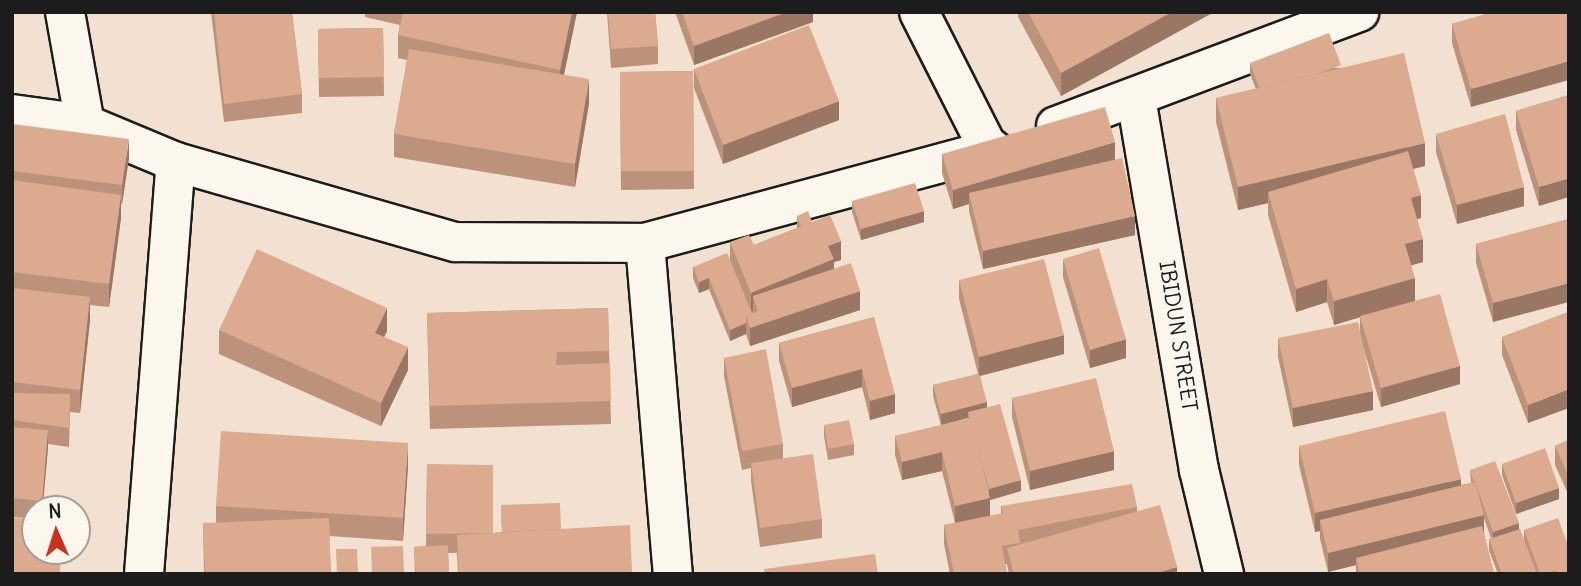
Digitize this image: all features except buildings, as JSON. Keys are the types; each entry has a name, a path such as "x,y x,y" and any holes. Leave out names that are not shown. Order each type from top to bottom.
{"street":[{"path":"65,12 85,124"},
{"path":"919,12 989,150"},
{"path":"12,114 85,124 176,162 455,242 645,243 989,150 1136,98 1359,12"},
{"name":"IBIDUN STREET","path":"1136,98 1199,470 1224,574"},
{"path":"144,574 176,162"},
{"path":"645,243 674,574"}]}
